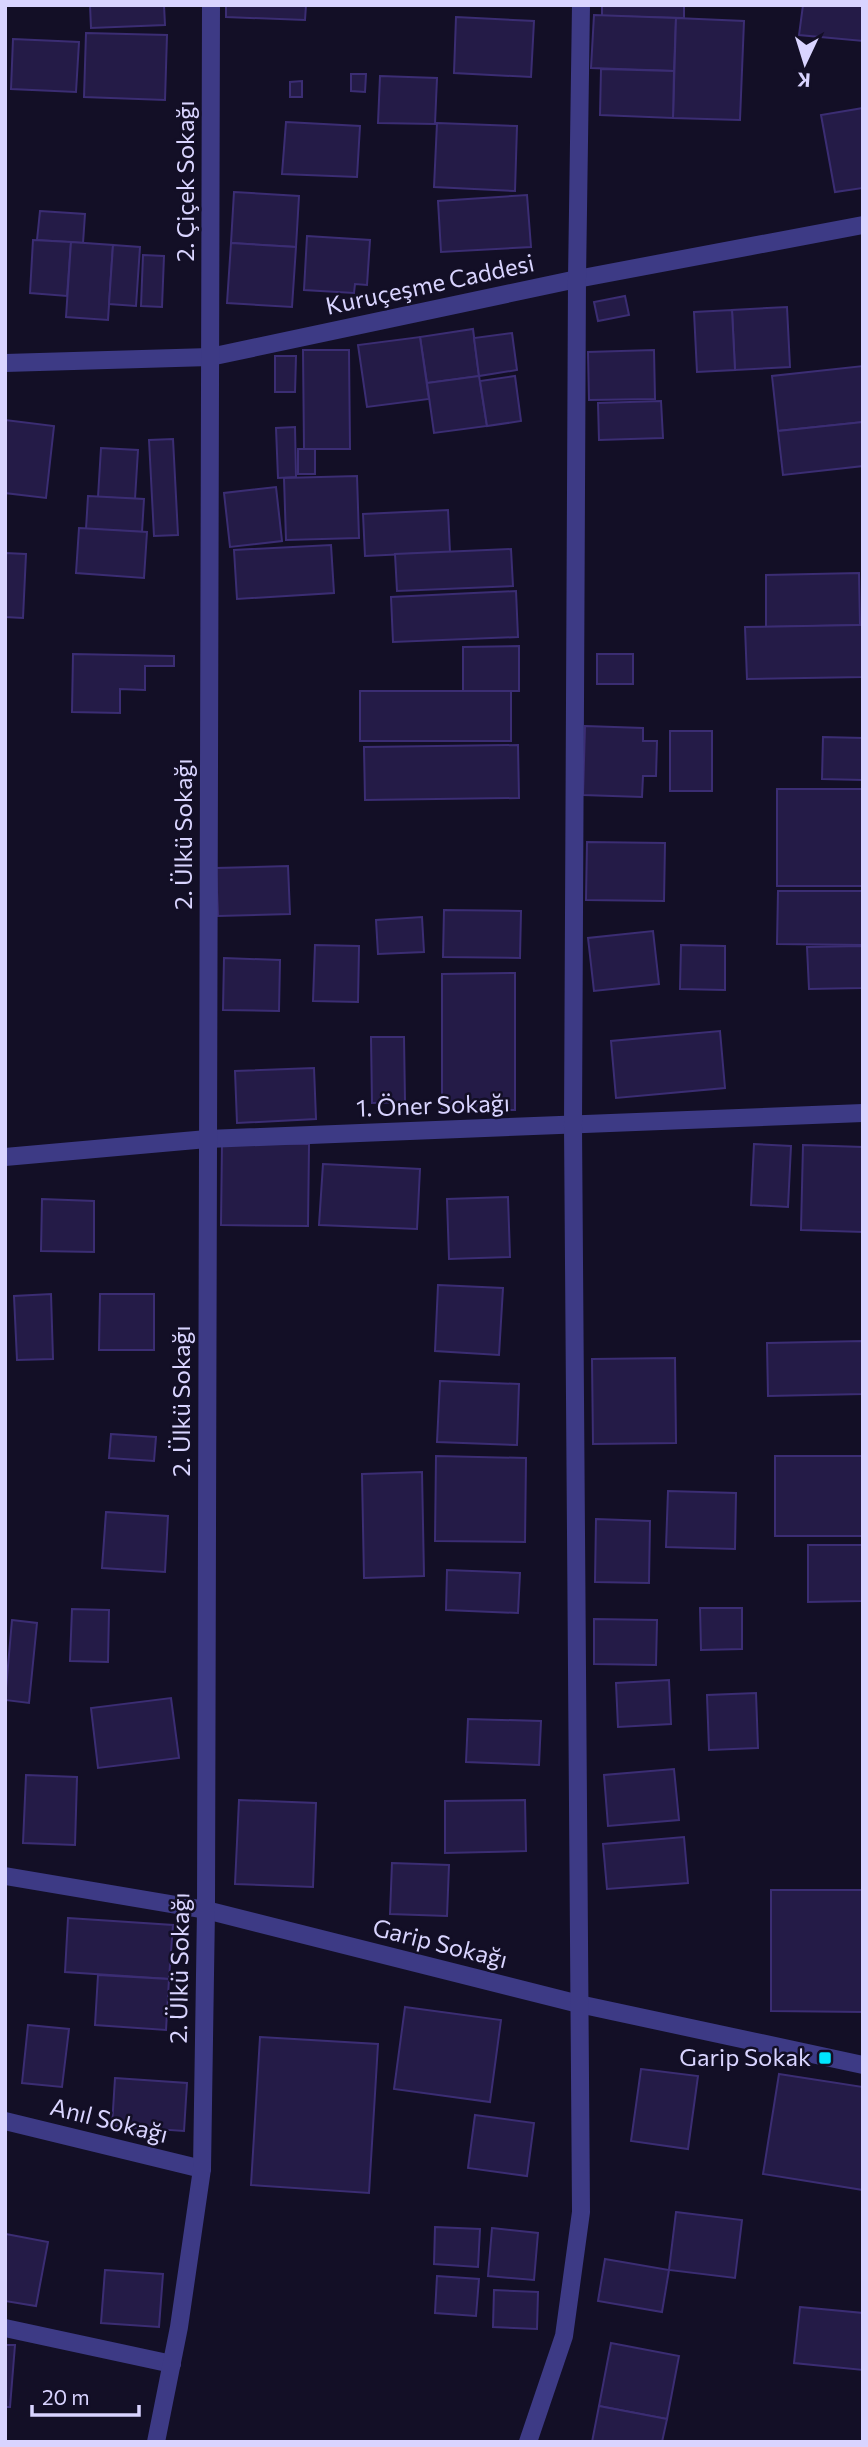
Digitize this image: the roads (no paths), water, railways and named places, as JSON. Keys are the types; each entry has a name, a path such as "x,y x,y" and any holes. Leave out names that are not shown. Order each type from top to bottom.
{"street":[{"name":"2. Çiçek Sokağı","path":"210,357 211,5"},
{"path":"528,2442 564,2336 581,2211 573,1126 581,5"},
{"name":"Kuruçeşme Caddesi","path":"5,363 210,357 577,279 863,225"},
{"name":"2. Ülkü Sokağı","path":"156,2442 172,2364 202,2169 206,1910 210,357"},
{"name":"1. Öner Sokağı","path":"5,1157 207,1139 863,1113"},
{"name":"Garip Sokağı","path":"5,1876 206,1910 579,2004 863,2065"},
{"name":"Anıl Sokağı","path":"5,2120 202,2169"},
{"path":"5,2328 172,2364"}],"place":[{"name":"Garip Sokak","path":"825,2058"}]}
